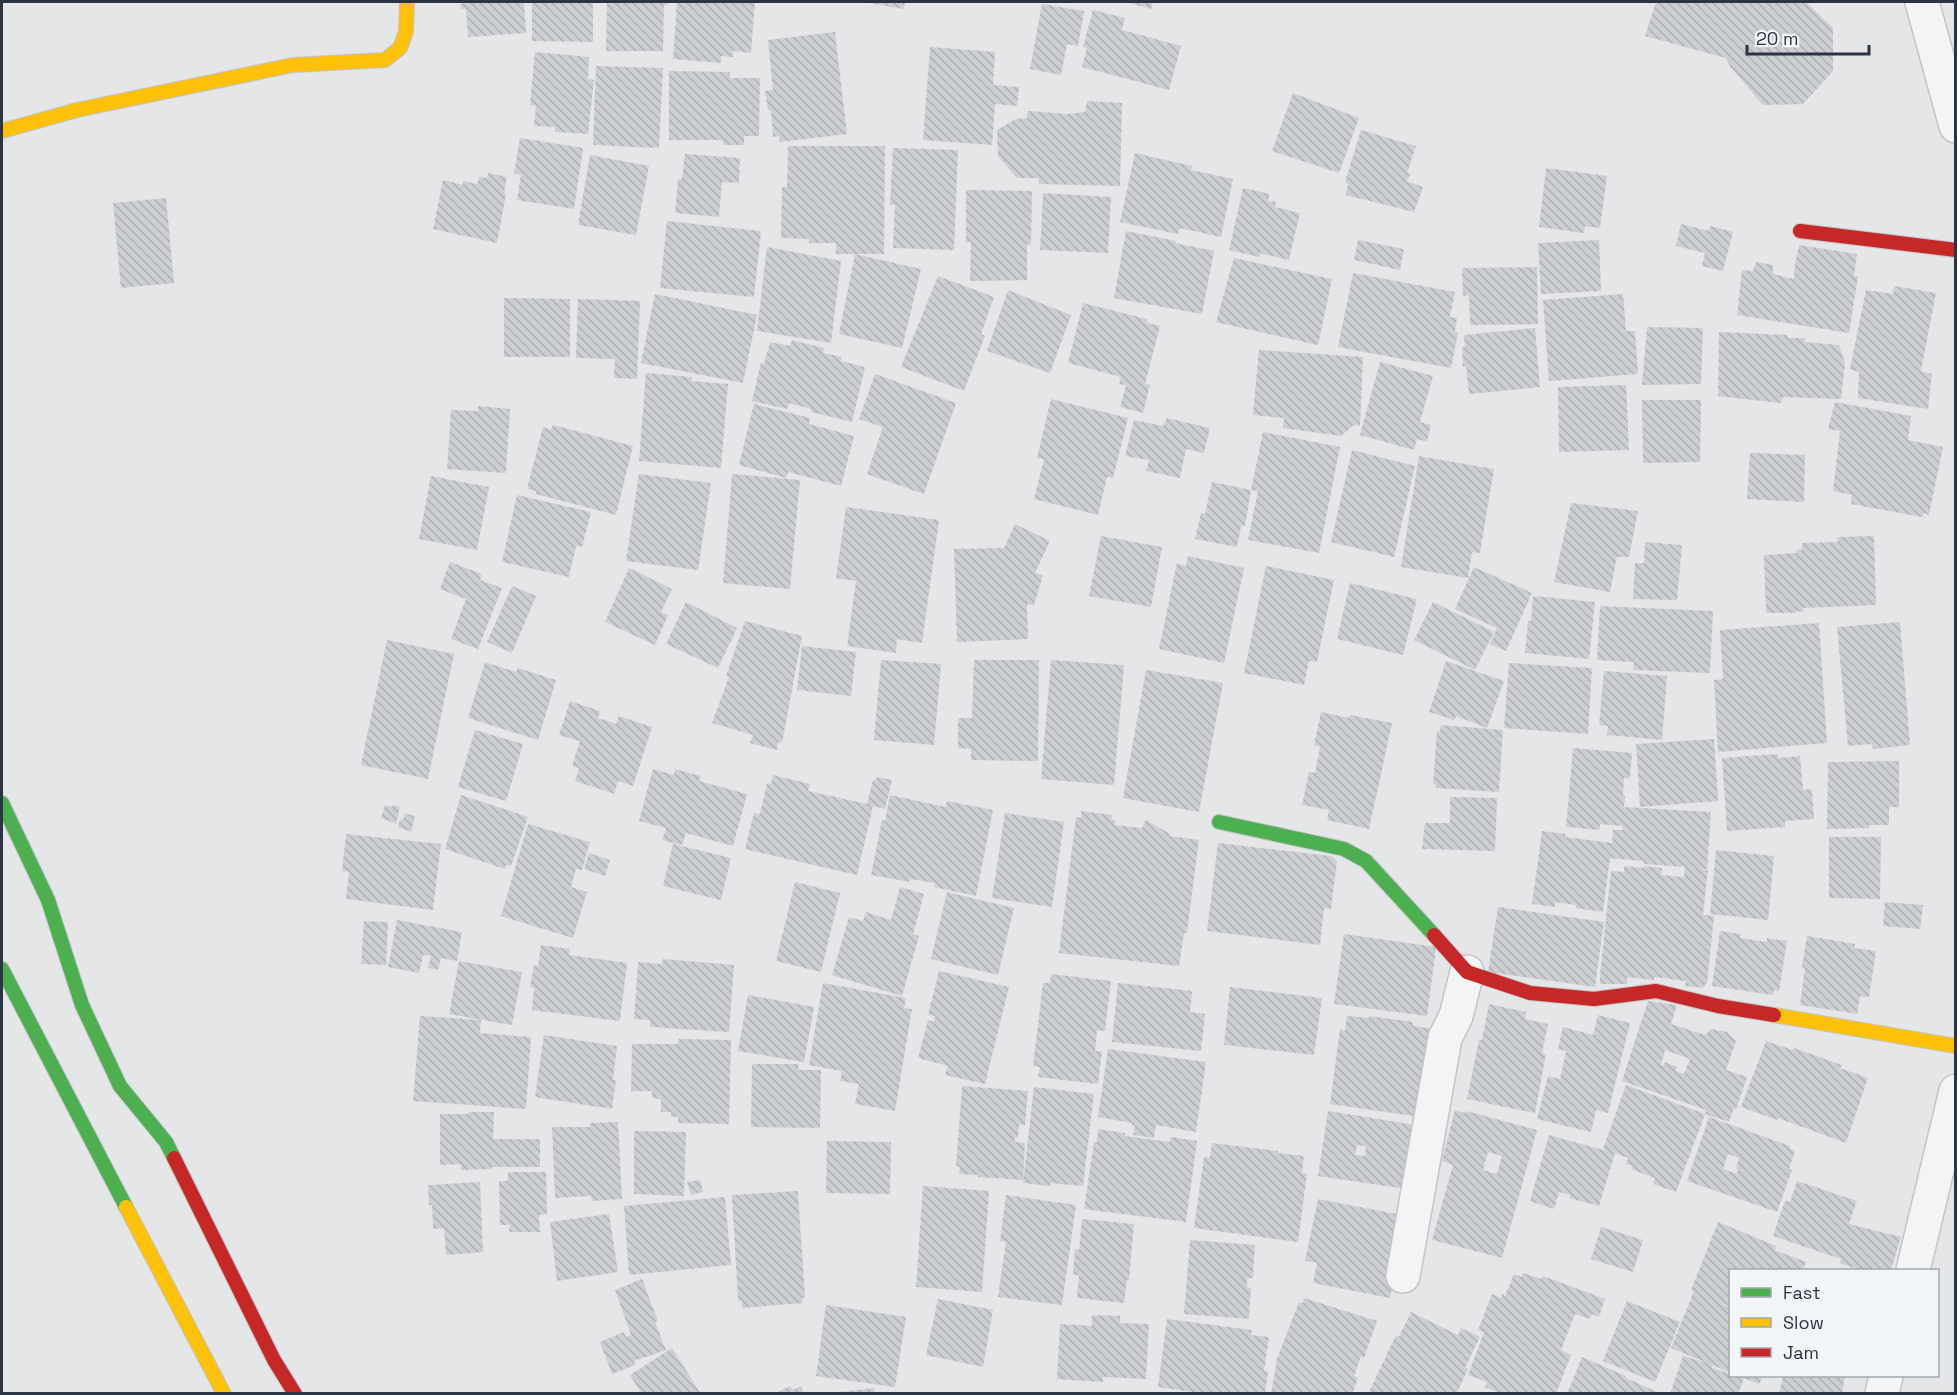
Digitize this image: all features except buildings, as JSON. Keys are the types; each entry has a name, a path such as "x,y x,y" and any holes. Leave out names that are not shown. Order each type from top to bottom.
{"street":[{"path":"2,131 77,110 293,65 385,60 400,48 406,32 408,2"},
{"path":"1922,2 1956,126"},
{"path":"1800,231 1956,250"},
{"path":"2,803 48,900 82,1005 120,1086 166,1142 274,1360 295,1394"},
{"path":"1219,822 1344,849 1366,861 1467,972 1530,993 1594,999 1656,991 1718,1005 1956,1046"},
{"path":"2,969 224,1394"},
{"path":"1403,1276 1445,1038 1456,1016 1467,972"},
{"path":"1913,1269 1956,1091"},
{"path":"1882,1394 1886,1377"}],"traffic: fast":[{"path":"2,803 48,900 82,1005 120,1086 166,1142 174,1158"},
{"path":"1219,822 1344,849 1366,861 1434,935"},
{"path":"2,969 126,1207"}],"traffic: slow":[{"path":"2,131 77,110 293,65 385,60 400,48 406,32 407,2"},
{"path":"1774,1015 1956,1046"},
{"path":"126,1207 224,1394"}],"traffic: jam":[{"path":"1800,231 1956,250"},
{"path":"1434,935 1467,972 1530,993 1594,999 1656,991 1718,1006 1774,1015"},
{"path":"174,1158 274,1360 295,1394"}]}
